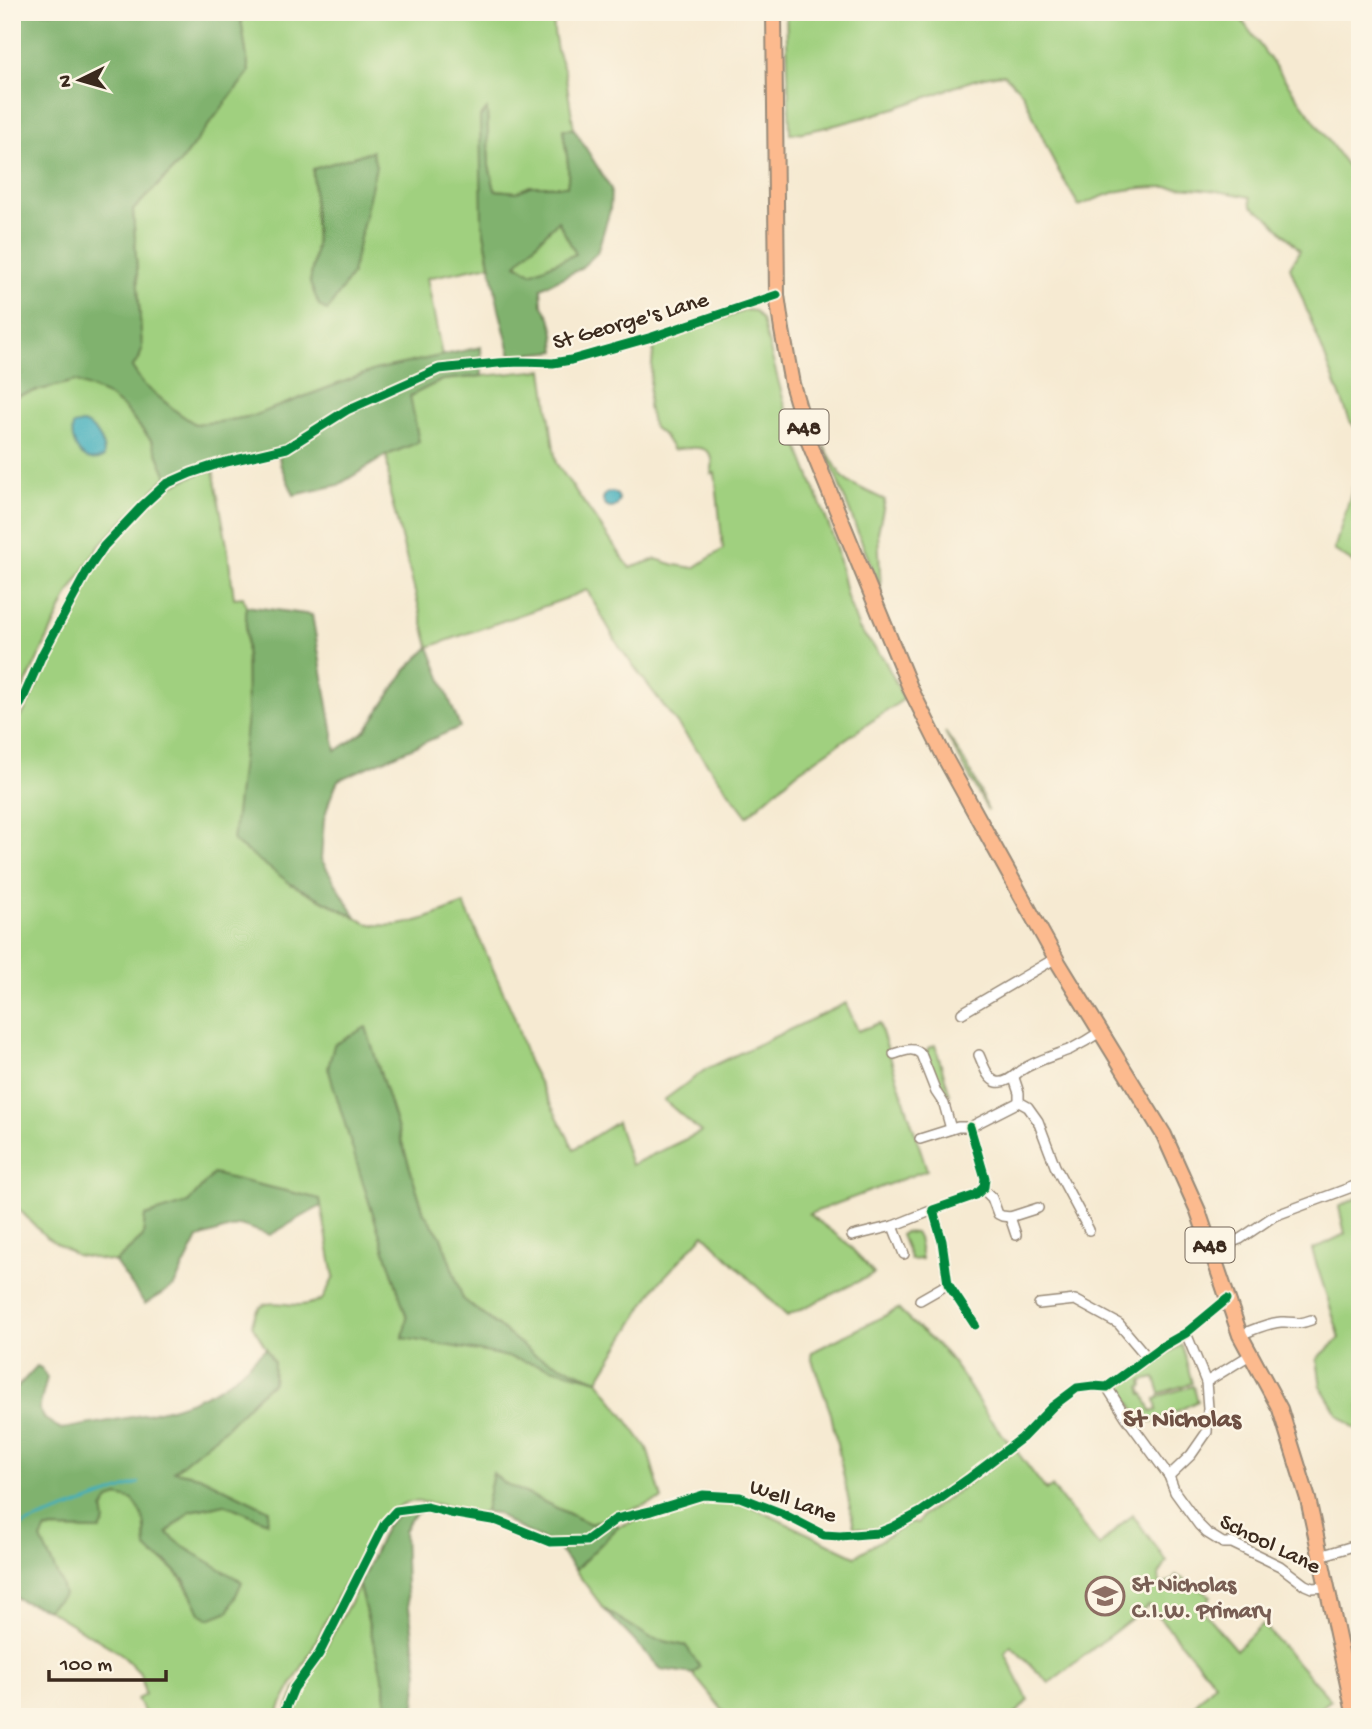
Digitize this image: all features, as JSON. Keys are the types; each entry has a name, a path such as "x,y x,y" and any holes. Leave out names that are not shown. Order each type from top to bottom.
{"main road":[{"name":"A48","path":"774,12 777,295 786,358 809,442 897,660 936,742 1056,958 1164,1135 1187,1183 1240,1335 1280,1409 1291,1441 1308,1499 1355,1717"}],"street":[{"name":"St George's Lane","path":"12,715 21,703 42,654 89,568 104,546 166,484 218,464 287,448 347,410 439,369 509,362 553,363 571,360 652,337 777,295"},
{"path":"962,1013 1056,958"},
{"path":"979,1055 992,1080 1001,1082 1014,1078 1038,1061 1075,1047 1100,1032"},
{"path":"894,1054 912,1049 921,1054 944,1104 951,1129"},
{"path":"1014,1078 1019,1102 1031,1110 1038,1121 1055,1166 1089,1230"},
{"path":"920,1139 951,1129 970,1127 1019,1102"},
{"path":"852,1236 893,1226 976,1195 983,1189 985,1178 970,1127"},
{"path":"1212,1249 1240,1239 1274,1216 1360,1184"},
{"path":"983,1189 992,1198 999,1214 1010,1217 1038,1208"},
{"path":"933,1210 942,1241 948,1284 975,1325"},
{"path":"1010,1217 1016,1235"},
{"path":"893,1226 904,1254"},
{"path":"920,1300 948,1284"},
{"path":"1107,1387 1163,1346 1186,1334 1227,1299"},
{"path":"1038,1304 1075,1300 1119,1324 1147,1357"},
{"path":"1240,1335 1269,1324 1300,1324 1311,1320"},
{"path":"1169,1476 1191,1455 1207,1432 1206,1382 1186,1334"},
{"path":"1206,1382 1250,1355"},
{"name":"School Lane","path":"1107,1387 1169,1476 1175,1492 1207,1533 1280,1566 1305,1586 1326,1587"},
{"name":"Well Lane","path":"282,1717 294,1688 319,1654 385,1523 396,1511 427,1507 498,1521 550,1542 586,1541 616,1518 651,1511 703,1495 740,1497 781,1513 824,1535 878,1533 921,1512 968,1479 1022,1438 1053,1406 1077,1388 1107,1387"},
{"path":"1320,1556 1360,1544"}],"green space":[{"path":"12,12 240,12 249,72 178,165 133,210 142,349 139,359 132,367 143,384 177,412 195,424 253,416 375,370 481,347 482,376 442,380 410,396 419,442 387,455 338,485 294,495 280,464 279,454 210,470 171,486 152,441 124,408 106,394 75,381 12,397"},
{"path":"240,12 553,12 557,50 565,72 574,129 563,130 568,165 567,186 530,186 517,192 495,190 489,166 487,110 482,222 490,265 427,278 442,356 375,370 253,416 195,424 143,384 132,367 139,359 142,349 133,210 178,165 249,72","holes":["313,170 327,311 310,283 316,246"]},
{"path":"786,12 1236,12 1360,184 1360,434 1350,421 1290,267 1300,250 1267,216 1251,206 1250,197 1202,189 1153,187 1115,192 1079,206 1055,165 1025,98 1004,74 971,81 854,120 790,134"},
{"path":"487,109 489,166 495,190 517,192 530,186 567,186 568,165 563,129 574,129 611,189 610,210 597,253 580,269 541,288 542,305 550,317 556,351 511,356 482,222 480,117","holes":["558,221 576,254 531,273 516,264"]},
{"path":"372,151 376,166 352,274 327,311 319,305 310,283 316,246 313,169"},
{"path":"558,221 576,254 531,273 516,263"},
{"path":"747,310 755,311 762,320 791,428 834,539 847,597 859,629 884,659 904,699 796,773 747,816 620,648 587,590 429,647 390,494 387,455 419,442 409,396 442,380 543,370 556,463 630,568 656,559 694,568 723,549 715,473 711,474 713,464 708,452 696,448 673,450 664,436 653,427 648,407 654,343"},
{"path":"75,381 106,394 124,408 152,441 167,476 100,545 69,593 22,692 12,706 12,397"},
{"path":"824,446 848,482 885,500 878,532 881,591"},
{"path":"1360,464 1360,567 1334,550"},
{"path":"213,469 234,598 243,597 246,606 247,716 291,884 366,923 379,925 404,924 464,904 514,1016 528,1061 574,1149 617,1122 631,1165 701,1132 664,1100 706,1069 846,1003 858,1031 879,1023 927,1170 809,1214 847,1243 874,1274 787,1316 704,1234 656,1286 598,1380 647,1448 662,1499 591,1524 502,1482 493,1473 485,1512 479,1514 422,1502 406,1503 393,1511 379,1526 365,1547 287,1693 277,1717 147,1717 137,1699 145,1695 141,1674 120,1653 47,1609 63,1595 61,1583 40,1539 46,1529 100,1530 105,1522 103,1509 109,1499 118,1496 133,1499 144,1514 145,1538 154,1556 176,1573 187,1587 200,1613 184,1547 166,1533 190,1511 225,1504 267,1522 269,1510 199,1476 174,1471 273,1382 274,1363 252,1325 259,1309 270,1303 303,1305 322,1300 334,1277 320,1199 213,1174 188,1203 145,1216 143,1237 115,1262 76,1255 46,1237 12,1202 12,723 23,714 103,552 166,489 188,477","holes":["366,1027 424,1213 441,1237 463,1299 535,1356 590,1377 496,1354 403,1337 407,1318 362,1180"]},
{"path":"246,606 312,615 336,751 366,730 406,670 429,647 460,727 338,780 324,819 321,859 356,917 291,884 233,841 247,716"},
{"path":"945,732 970,770 988,811"},
{"path":"366,1027 424,1213 441,1237 463,1299 535,1355 598,1380 496,1354 403,1338 407,1318 328,1068 334,1045"},
{"path":"935,1045 950,1094 940,1089 926,1055 928,1048"},
{"path":"213,1174 320,1199 321,1206 270,1235 240,1225 198,1238 174,1286 145,1304 115,1262 143,1237 145,1216 188,1203"},
{"path":"1360,1196 1360,1432 1338,1415 1321,1387 1317,1359 1340,1338 1312,1250 1345,1234 1339,1207"},
{"path":"904,1232 915,1233 922,1259 911,1260 901,1235"},
{"path":"898,1309 946,1354 1009,1442 964,1478 903,1520 885,1529 866,1530 854,1527 831,1414 811,1357 812,1352"},
{"path":"1182,1345 1192,1383 1160,1393 1155,1378 1142,1381 1142,1394 1151,1412 1157,1410 1155,1399 1159,1396 1193,1386 1198,1401 1155,1422 1141,1419 1117,1384 1133,1378 1134,1371"},
{"path":"266,1348 274,1363 273,1382 226,1428 174,1471 199,1476 269,1510 267,1522 225,1504 190,1511 167,1533 184,1547 242,1582 229,1611 209,1619 200,1613 185,1581 167,1562 154,1556 146,1548 145,1528 138,1507 133,1500 118,1496 109,1499 103,1509 105,1522 100,1530 46,1529 41,1539 64,1595 47,1609 12,1595 12,1393 37,1366 47,1378 39,1409 45,1419 61,1429 148,1414 191,1401 229,1381"},
{"path":"1015,1449 1046,1490 1052,1487 1099,1546 1132,1514 1167,1562 1159,1575 1160,1587 1173,1580 1176,1575 1211,1596 1202,1610 1236,1650 1262,1624 1331,1700 1307,1717 1183,1717 1215,1683 1149,1605 1049,1683 1011,1646 1005,1653 1028,1700 1013,1717 728,1717 693,1674 699,1667 686,1646 651,1638 604,1609 575,1570 619,1526 702,1500 741,1502 855,1556 911,1522 918,1523 923,1515"},
{"path":"493,1473 502,1482 590,1524 608,1518 619,1526 575,1570 556,1546 509,1523 497,1513 485,1512"},
{"path":"403,1512 418,1512 404,1531 406,1586 418,1672 414,1717 386,1717 385,1686 359,1586 386,1526"},
{"path":"359,1586 385,1686 386,1717 284,1717 296,1688 320,1657"},
{"path":"604,1609 651,1638 686,1646 700,1667 693,1674 661,1669"}],"water":[{"path":"83,423 99,436 104,457 90,459 79,452 72,432 73,425"},
{"path":"608,492 614,492 619,500 617,506 608,508 603,503 603,497"}],"waterway":[{"path":"12,1529 139,1483"}],"cycle path":[{"path":"12,715 21,703 42,655 89,568 104,546 166,484 218,464 287,448 347,410 439,369 571,360 652,337 777,295"},
{"path":"970,1127 985,1178 984,1187 976,1195 933,1210 942,1241 948,1284 975,1325"},
{"path":"282,1717 294,1688 319,1654 385,1523 396,1511 427,1507 498,1521 550,1542 586,1541 616,1519 703,1495 740,1497 781,1513 824,1535 878,1533 921,1512 968,1479 1022,1438 1053,1406 1077,1388 1107,1387 1163,1346 1186,1333 1227,1299"}],"place":[{"name":"St Nicholas C.I.W. Primary","path":"1105,1596"}],"district":[{"name":"St Nicholas","path":"1182,1417"}]}
